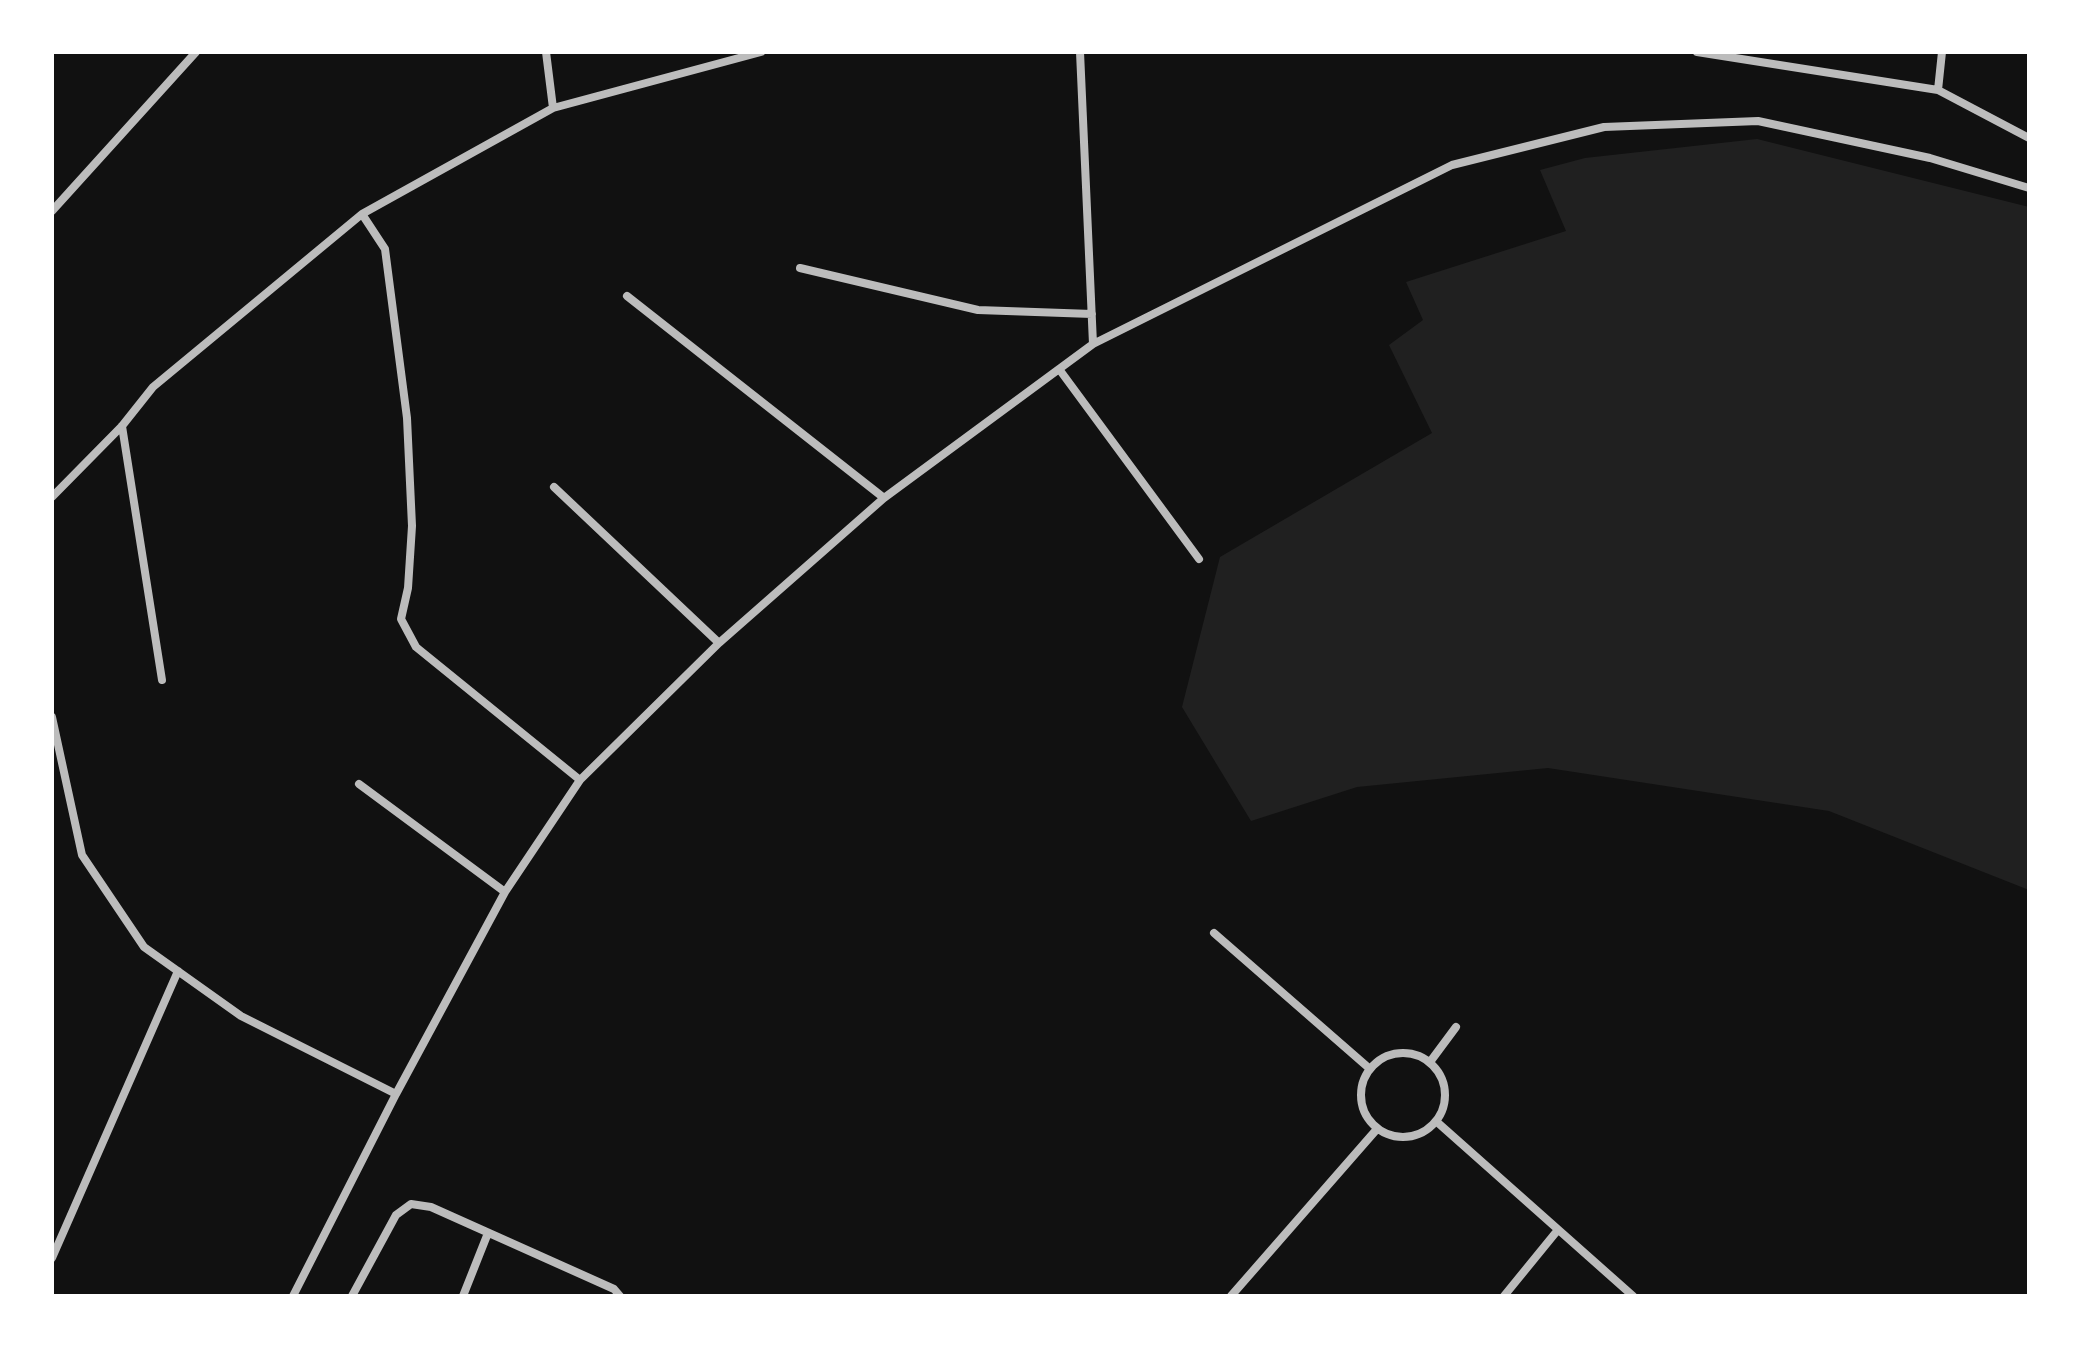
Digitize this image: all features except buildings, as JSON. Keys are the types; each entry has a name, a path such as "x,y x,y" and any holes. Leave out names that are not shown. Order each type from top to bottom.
{"street":[{"path":"52,211 196,52"},
{"path":"546,52 553,108"},
{"path":"52,497 122,426 153,387 362,214 553,108 761,52"},
{"path":"1080,52 1093,344"},
{"path":"1697,52 1938,90 2029,138"},
{"path":"1938,90 1942,52"},
{"path":"293,1296 396,1094 505,892 580,780 719,643 884,498 1093,344 1452,165 1604,127 1758,121 1930,158 2029,188"},
{"path":"362,214 385,249 407,418 412,526 408,588 401,619 416,647 580,780"},
{"path":"800,268 978,310 1092,314"},
{"path":"627,296 884,498"},
{"path":"1059,369 1199,559"},
{"path":"122,426 162,680"},
{"path":"554,487 719,643"},
{"path":"52,717 82,855 144,947 241,1016 396,1094"},
{"path":"359,784 505,892"},
{"path":"1214,933 1370,1069"},
{"path":"52,1258 178,971"},
{"path":"1430,1062 1456,1027"},
{"path":"1398,1052 1415,1054 1430,1062 1441,1074 1446,1090 1445,1107 1437,1122 1424,1133 1409,1138 1392,1137 1377,1129 1366,1116 1361,1100 1362,1084 1370,1069 1383,1058 1398,1052"},
{"path":"1437,1122 1633,1296"},
{"path":"1231,1296 1377,1129"},
{"path":"352,1296 396,1215 411,1204 431,1207 614,1289 620,1296"},
{"path":"1504,1296 1557,1231"},
{"path":"463,1296 488,1233"}],"shaded area":[{"path":"1757,139 2029,207 2029,890 1829,811 1548,768 1357,787 1251,821 1182,707 1220,557 1432,433 1389,345 1423,320 1406,282 1566,231 1540,170 1585,158"}]}
